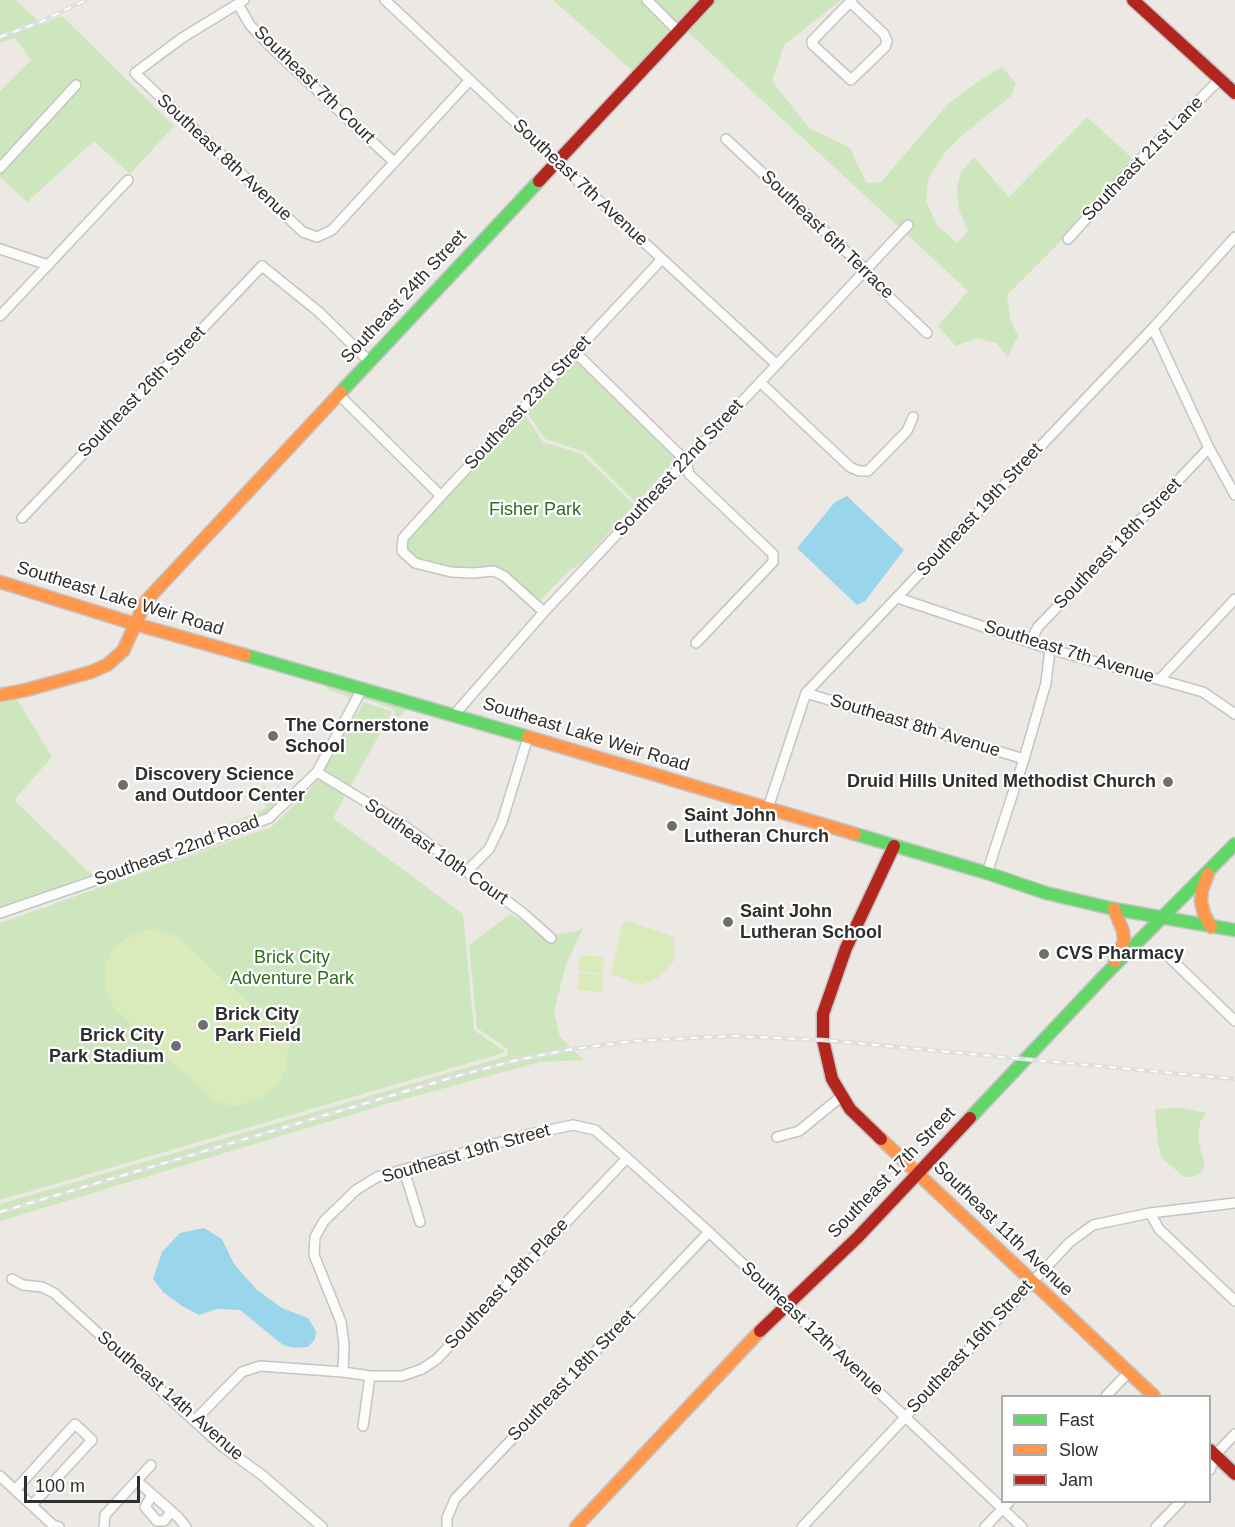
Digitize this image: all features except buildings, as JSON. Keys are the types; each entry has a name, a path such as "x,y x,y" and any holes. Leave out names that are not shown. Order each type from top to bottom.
{"main road":[{"name":"Southeast 24th Street","path":"0,695 91,672 107,665 123,651 146,601 708,0"},
{"path":"1133,0 1235,93"},
{"name":"Southeast Lake Weir Road","path":"0,582 135,624 454,715 987,873 1046,893 1114,909 1235,930"},
{"name":"Southeast 17th Street","path":"576,1527 671,1423 785,1305 858,1237 1109,971 1235,844"},
{"name":"Southeast 11th Avenue","path":"894,846 846,948 823,1014 823,1040 832,1079 850,1109 1153,1395"},
{"path":"1209,870 1201,901 1204,914 1211,927"},
{"path":"1109,971 1124,940 1123,931 1114,909"},
{"path":"1212,1453 1235,1474"}],"street":[{"name":"Southeast 7th Avenue","path":"385,0 776,364"},
{"path":"646,0 679,32"},
{"path":"851,1 884,34 887,41 885,46 851,80 812,44 812,41 851,1"},
{"name":"Southeast 8th Avenue","path":"241,2 182,38 135,74 303,232 317,237 332,230 394,162"},
{"name":"Southeast 7th Court","path":"241,2 250,25 394,162"},
{"name":"Southeast 21st Lane","path":"1068,239 1138,162 1220,79"},
{"path":"394,162 470,81"},
{"path":"0,168 76,86"},
{"name":"Southeast 6th Terrace","path":"726,139 866,270 880,288 927,333"},
{"path":"0,316 128,180"},
{"name":"Southeast 22nd Street","path":"454,715 544,612 908,225"},
{"name":"Southeast 19th Street","path":"768,808 806,693 1153,328 1235,237"},
{"path":"0,249 48,265"},
{"name":"Southeast 23rd Street","path":"544,612 504,576 494,571 450,572 415,563 402,551 403,538 662,259"},
{"name":"Southeast 26th Street","path":"22,518 261,266 320,312 369,361"},
{"path":"1153,328 1209,448 1235,495"},
{"path":"575,352 686,461 689,474 773,554 773,562 696,643"},
{"path":"760,382 850,467 859,471 868,471 907,431 913,417"},
{"path":"339,395 441,496"},
{"name":"Southeast 18th Street","path":"1030,642 1038,627 1209,448"},
{"name":"Southeast 7th Avenue","path":"898,598 1050,649 1203,692 1235,714"},
{"path":"1160,679 1235,599"},
{"path":"987,873 1046,683 1050,649"},
{"name":"Southeast 22nd Road","path":"0,913 210,841 269,818 317,772 362,689"},
{"name":"Southeast 8th Avenue","path":"806,693 1024,759"},
{"path":"466,872 489,849 502,822 528,737"},
{"name":"Southeast 10th Court","path":"317,772 399,822 523,913 551,938"},
{"path":"1166,954 1235,1021"},
{"path":"777,1137 799,1131 842,1096"},
{"name":"Southeast 19th Street","path":"343,1372 344,1344 341,1322 314,1255 315,1237 324,1221 356,1190 377,1178 530,1134 573,1125 595,1130 627,1158"},
{"name":"Southeast 12th Avenue","path":"627,1158 905,1417 1001,1501"},
{"name":"Southeast 18th Place","path":"194,1421 242,1372 260,1366 370,1376 402,1376 422,1369 437,1359 627,1158"},
{"path":"404,1170 420,1222"},
{"name":"Southeast 16th Street","path":"802,1527 1070,1242 1093,1225 1150,1214 1235,1203"},
{"path":"1150,1214 1159,1229 1235,1301"},
{"name":"Southeast 18th Street","path":"447,1527 447,1518 455,1499 709,1232"},
{"name":"Southeast 14th Avenue","path":"12,1279 23,1285 42,1287 54,1293 223,1448 262,1475 322,1527"},
{"path":"1107,1395 1129,1372"},
{"path":"363,1426 370,1376"},
{"path":"15,1490 75,1424 92,1440 32,1505"},
{"path":"1212,1453 1235,1434"},
{"path":"104,1527 105,1515 151,1465"},
{"path":"0,1476 53,1525 59,1527"},
{"path":"137,1481 178,1517 186,1527"},
{"path":"152,1495 145,1507 157,1521 164,1521 171,1512"},
{"path":"1156,1527 1179,1503"},
{"path":"985,1527 1005,1505"},
{"name":"Southeast 12th Avenue","path":"1005,1505 1022,1527"}],"green space":[{"path":"0,0 15,0 42,24 62,16 174,126 130,174 94,141 27,202 0,177 0,91 31,60 15,38 0,43"},
{"path":"553,0 702,0 634,72"},
{"path":"714,0 841,0 784,45 772,81 809,128 851,148 867,183 881,182 948,104 1002,67 1016,83 1011,96 961,136 943,155 928,179 926,201 937,225 957,243 968,231 959,210 957,188 961,172 974,157 1009,197 1087,117 1132,158 1059,243 1007,295 1010,318 1018,336 1008,357 996,343 976,338 956,346 938,326 968,291 686,30"},
{"path":"576,351 683,451 636,503 585,452 545,439 527,412 521,411"},
{"name":"Fisher Park","path":"524,413 543,442 582,454 634,505 580,564 569,571 539,602 506,571 483,567 449,568 414,558 408,553 406,546 409,538"},
{"path":"330,684 409,706 386,731 395,714 393,709 365,699 361,700 306,788 269,824 0,919 0,699 15,696 52,757 14,800 98,881 266,808 262,784 279,801 284,801 307,779 324,754 350,701 347,696 326,689"},
{"name":"Brick City Adventure Park","path":"364,702 392,712 333,818 463,914 474,1030 506,1052 0,1200 0,923 271,827 309,791"},
{"path":"510,914 547,936 575,932 583,928 566,965 554,1011 560,1037 584,1060 540,1062 390,1103 0,1221 0,1204 507,1056 508,1049 477,1028 469,945"},
{"path":"628,921 674,937 674,961 658,978 640,985 611,974 622,925"},
{"name":"Brick City Park Field","path":"149,929 177,936 291,1042 285,1069 279,1083 263,1097 232,1107 212,1099 115,1009 106,991 106,964 115,946 133,934"},
{"path":"580,955 604,957 603,974 578,971"},
{"path":"579,973 603,975 602,992 577,990"},
{"path":"1182,1108 1206,1113 1200,1122 1198,1141 1205,1165 1201,1173 1193,1177 1184,1177 1162,1158 1158,1144 1155,1109"}],"water":[{"path":"847,496 904,550 865,601 857,605 797,548 835,502"},
{"path":"204,1228 222,1239 234,1264 257,1290 282,1308 308,1318 316,1331 315,1339 308,1347 294,1348 283,1345 240,1310 217,1309 199,1315 163,1292 153,1279 162,1252 180,1233"}],"railway":[{"path":"0,37 40,22 86,0"},
{"path":"0,1212 457,1076 567,1050 634,1041 731,1036 823,1040 1235,1079"}],"traffic: fast":[{"path":"341,392 539,181"},
{"path":"245,655 528,737"},
{"path":"855,834 1046,893 1114,909 1235,930"},
{"path":"970,1118 1103,977 1235,844"}],"traffic: slow":[{"path":"0,695 91,672 107,665 123,651 146,601 341,392"},
{"path":"0,582 245,655"},
{"path":"528,737 855,834"},
{"path":"1208,874 1201,901 1204,914 1211,927"},
{"path":"1114,909 1123,931 1124,941 1115,961"},
{"path":"881,1139 1153,1395"},
{"path":"576,1527 760,1331"}],"traffic: jam":[{"path":"539,181 708,0"},
{"path":"1133,0 1235,93"},
{"path":"881,1139 850,1109 832,1079 823,1040 823,1014 846,948 894,846"},
{"path":"760,1331 858,1237 970,1118"},
{"path":"1211,1451 1235,1474"}],"place":[{"name":"The Cornerstone School","path":"273,736"},
{"name":"Druid Hills United Methodist Church","path":"1168,782"},
{"name":"Discovery Science and Outdoor Center","path":"123,785"},
{"name":"Saint John Lutheran Church","path":"672,826"},
{"name":"Saint John Lutheran School","path":"728,922"},
{"name":"CVS Pharmacy","path":"1044,954"},
{"name":"Brick City Park Field","path":"203,1025"},
{"name":"Brick City Park Stadium","path":"176,1046"}]}
